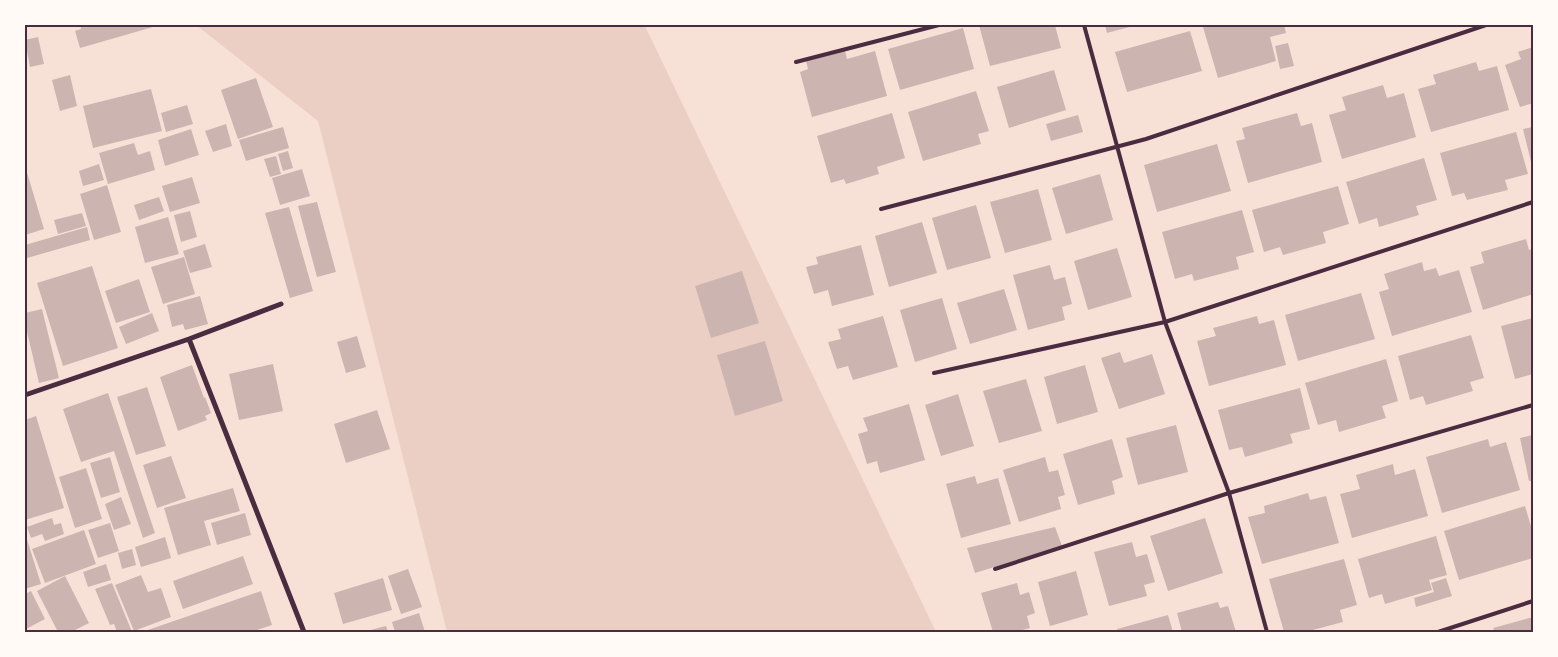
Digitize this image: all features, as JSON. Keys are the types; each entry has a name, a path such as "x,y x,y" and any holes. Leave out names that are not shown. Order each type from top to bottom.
{"street":[{"path":"25,395 189,339 281,304"},
{"path":"189,339 304,632"}],"lane":[{"path":"796,62 939,25"},
{"path":"1084,25 1165,322 1229,493 1267,632"},
{"path":"881,209 1146,139 1486,25"},
{"path":"934,373 1165,322 1533,202"},
{"path":"995,569 1229,493 1533,404"},
{"path":"1438,632 1533,601"}],"shaded area":[{"path":"196,25 646,25 936,632 447,632 318,121"}],"building":[{"path":"80,25 152,25 153,27 80,48 75,31 81,29"},
{"path":"979,25 1055,25 1061,48 990,66"},
{"path":"1105,25 1133,25 1133,26 1107,33"},
{"path":"1213,25 1284,25 1286,33 1270,37 1276,61 1218,78 1203,27"},
{"path":"963,28 974,69 900,90 888,49"},
{"path":"1190,31 1202,71 1127,92 1115,52"},
{"path":"38,37 44,64 30,67 25,40"},
{"path":"1288,43 1294,66 1280,69 1275,46"},
{"path":"1533,47 1533,103 1520,107 1505,65 1521,59 1518,52"},
{"path":"845,51 847,59 875,51 887,96 812,117 800,72 808,69 806,61"},
{"path":"1476,62 1479,71 1497,66 1509,110 1431,132 1418,89 1436,84 1433,75"},
{"path":"1054,70 1066,110 1009,128 997,87"},
{"path":"70,75 77,106 60,111 52,80"},
{"path":"256,78 273,127 238,139 221,90"},
{"path":"1383,85 1387,98 1404,93 1416,137 1342,159 1329,115 1346,110 1342,97"},
{"path":"151,89 162,131 93,148 83,106"},
{"path":"976,91 989,131 978,134 981,144 923,161 908,112"},
{"path":"187,105 193,124 166,132 161,113"},
{"path":"892,113 905,158 877,167 879,174 846,184 844,179 831,183 817,136"},
{"path":"1297,113 1301,126 1312,123 1322,162 1248,183 1236,141 1245,139 1242,128"},
{"path":"1078,115 1083,132 1051,141 1046,124"},
{"path":"226,124 232,146 213,152 205,131"},
{"path":"283,127 289,148 246,161 239,140"},
{"path":"1533,127 1533,166 1532,166 1523,129"},
{"path":"191,129 199,155 165,166 158,140"},
{"path":"1516,132 1528,174 1505,180 1508,190 1467,200 1464,193 1452,196 1440,153"},
{"path":"134,143 138,155 150,151 155,170 108,184 99,153"},
{"path":"1217,144 1231,191 1157,212 1144,165"},
{"path":"288,151 293,168 283,171 278,154"},
{"path":"276,156 281,174 270,177 264,159"},
{"path":"1424,158 1437,200 1416,206 1419,215 1379,227 1377,218 1359,224 1346,182"},
{"path":"99,164 104,180 83,186 79,171"},
{"path":"25,166 44,229 25,235"},
{"path":"302,169 310,196 280,205 272,178"},
{"path":"1100,174 1113,220 1066,234 1052,188"},
{"path":"192,177 200,203 170,212 162,186"},
{"path":"107,185 121,232 94,240 80,194"},
{"path":"1338,186 1349,224 1323,232 1326,243 1283,255 1280,247 1264,252 1252,210"},
{"path":"1038,189 1052,240 1005,253 990,202"},
{"path":"159,197 164,211 139,220 134,205"},
{"path":"317,202 336,272 317,277 298,206"},
{"path":"976,205 991,258 947,270 932,218"},
{"path":"289,207 313,291 290,298 265,213"},
{"path":"1242,210 1254,252 1236,257 1239,269 1194,281 1192,274 1175,279 1162,232"},
{"path":"190,211 197,237 181,242 174,215"},
{"path":"82,213 86,226 58,234 54,220"},
{"path":"168,217 179,254 145,263 135,227"},
{"path":"922,222 937,273 889,287 875,236"},
{"path":"87,227 90,240 27,258 25,245"},
{"path":"1526,239 1529,250 1533,249 1533,294 1483,310 1470,267 1484,263 1481,252"},
{"path":"205,244 212,267 190,273 183,251"},
{"path":"861,245 874,295 832,306 828,290 814,294 806,267 818,264 816,257"},
{"path":"1117,248 1132,297 1088,310 1074,261"},
{"path":"184,257 195,294 163,304 151,267"},
{"path":"1422,262 1424,271 1436,268 1439,276 1459,270 1472,312 1392,336 1379,292 1389,289 1384,274"},
{"path":"1050,265 1054,280 1065,277 1072,304 1062,307 1065,320 1028,330 1013,275"},
{"path":"92,266 118,348 63,366 37,283"},
{"path":"742,271 759,323 711,338 695,286"},
{"path":"139,279 150,312 116,323 105,291"},
{"path":"1004,289 1017,330 970,344 957,303"},
{"path":"1361,293 1375,339 1298,361 1285,315"},
{"path":"200,296 208,324 185,330 183,324 172,327 167,305"},
{"path":"942,298 957,349 915,362 900,310"},
{"path":"42,309 59,378 39,383 25,323 25,313"},
{"path":"152,313 159,331 126,344 119,327"},
{"path":"883,316 898,367 853,380 848,366 837,369 828,342 841,339 838,329"},
{"path":"1257,316 1259,324 1274,320 1286,365 1209,386 1197,341 1216,336 1213,328"},
{"path":"1533,318 1533,374 1515,379 1501,326"},
{"path":"1471,335 1484,378 1470,382 1473,391 1426,405 1423,396 1410,400 1398,356"},
{"path":"357,336 366,367 346,373 337,342"},
{"path":"765,341 783,401 735,416 717,355"},
{"path":"1120,352 1124,363 1152,354 1165,394 1119,409 1101,358"},
{"path":"1386,359 1398,401 1382,406 1386,418 1339,432 1336,420 1318,425 1305,383"},
{"path":"273,364 283,411 239,420 229,374"},
{"path":"192,365 211,413 205,416 207,420 178,431 160,377"},
{"path":"1085,365 1098,412 1057,424 1044,377"},
{"path":"1026,379 1042,431 999,443 983,391"},
{"path":"147,387 166,446 136,455 117,397"},
{"path":"1300,388 1310,429 1290,434 1293,443 1245,457 1242,447 1229,450 1218,410"},
{"path":"108,393 155,533 143,538 114,451 81,462 63,409"},
{"path":"958,394 974,446 941,456 925,405"},
{"path":"909,404 925,460 880,473 877,461 867,464 858,434 868,431 863,418"},
{"path":"377,410 390,449 346,463 334,424"},
{"path":"36,416 64,508 25,520 25,420"},
{"path":"1176,425 1188,472 1138,485 1126,438"},
{"path":"1533,435 1533,481 1529,481 1520,438"},
{"path":"1112,439 1123,477 1112,481 1115,494 1078,505 1063,454"},
{"path":"1488,439 1490,447 1506,442 1520,490 1442,513 1426,457"},
{"path":"171,456 186,498 157,508 143,465"},
{"path":"110,457 120,492 101,498 90,463"},
{"path":"1045,457 1049,472 1058,470 1065,495 1058,497 1061,509 1019,522 1003,470"},
{"path":"1393,464 1395,475 1415,469 1428,516 1352,538 1340,494 1360,489 1356,475"},
{"path":"86,468 102,519 75,528 59,477"},
{"path":"975,476 977,484 998,478 1011,524 961,538 946,484"},
{"path":"233,488 240,511 204,521 211,545 178,555 164,508"},
{"path":"1308,493 1310,500 1326,496 1339,543 1262,564 1248,517 1265,513 1264,506"},
{"path":"121,497 131,524 114,530 105,504"},
{"path":"1525,506 1533,533 1533,558 1459,580 1444,531"},
{"path":"245,513 251,535 217,545 211,523"},
{"path":"52,518 54,525 61,523 64,534 45,541 42,534 31,538 27,527"},
{"path":"1205,518 1223,573 1168,591 1150,536"},
{"path":"110,523 119,551 98,558 88,530"},
{"path":"1055,527 1062,546 975,573 967,548"},
{"path":"84,530 96,564 45,583 32,549"},
{"path":"25,533 41,584 25,589"},
{"path":"1436,536 1447,575 1429,580 1432,590 1385,604 1382,594 1369,598 1358,559"},
{"path":"165,537 171,558 141,567 135,547"},
{"path":"1132,542 1136,557 1147,554 1155,582 1144,585 1147,596 1109,606 1094,552"},
{"path":"132,549 136,565 122,569 118,553"},
{"path":"243,556 253,584 183,609 173,581"},
{"path":"1344,559 1357,605 1340,610 1343,622 1305,632 1284,632 1269,579"},
{"path":"106,564 111,580 88,587 83,572"},
{"path":"408,569 422,607 401,614 388,576"},
{"path":"1076,571 1088,615 1050,626 1038,582"},
{"path":"141,575 148,592 161,588 171,617 134,631 115,585"},
{"path":"65,576 89,623 71,632 58,632 37,591"},
{"path":"383,578 392,610 343,624 334,593"},
{"path":"1446,578 1452,596 1416,607 1414,598 1434,592 1431,583"},
{"path":"112,583 132,632 117,632 114,624 110,625 95,589"},
{"path":"1017,583 1020,595 1029,592 1035,613 1027,616 1030,628 1015,632 993,632 981,593"},
{"path":"31,591 45,619 26,629 25,594"},
{"path":"261,591 272,625 251,632 142,632"},
{"path":"1218,602 1220,608 1228,606 1236,632 1182,632 1177,613"},
{"path":"419,613 425,632 395,632 392,622"},
{"path":"1168,615 1173,632 1118,632 1117,629"},
{"path":"1533,617 1533,632 1495,632 1493,628"},
{"path":"386,626 388,632 367,632 367,631"}]}
